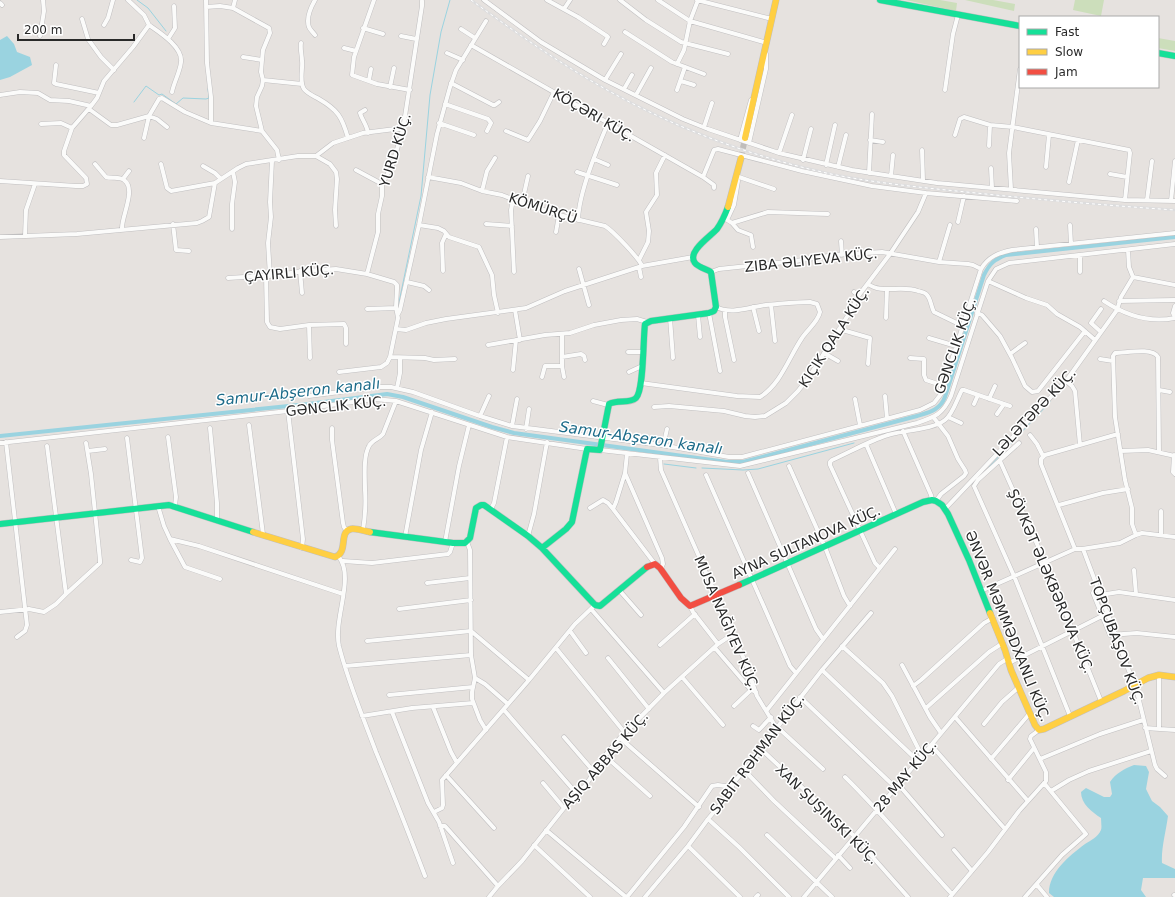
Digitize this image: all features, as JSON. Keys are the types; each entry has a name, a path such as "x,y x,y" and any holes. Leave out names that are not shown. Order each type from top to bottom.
{"street":[{"path":"40,36 44,11 43,0"},
{"path":"104,25 108,18 113,0"},
{"path":"128,0 144,15 149,25 177,49 181,57 172,92"},
{"path":"206,0 207,62 211,97 211,123"},
{"path":"233,8 235,0"},
{"path":"315,0 311,8 308,23 310,29 315,35"},
{"path":"374,0 363,28 353,61 352,75 377,84 410,90"},
{"name":"YURD KÜÇ.","path":"366,274 378,232 378,210 382,196 382,184 392,166 403,129 410,90 422,0"},
{"path":"484,0 541,42 605,80 683,119 743,139 749,143 803,160 869,173 992,188 1125,200 1173,201 1175,161"},
{"path":"491,5 494,0"},
{"path":"548,0 607,36 604,44"},
{"path":"564,9 570,0"},
{"path":"620,0 670,36 686,44 728,54"},
{"path":"658,0 690,21 767,43"},
{"path":"677,64 686,44 690,21 698,0 772,19"},
{"path":"743,139 766,50 776,0"},
{"path":"880,0 1019,26"},
{"path":"168,40 175,28 174,6"},
{"path":"206,7 220,6 233,8 269,28 270,33 263,50 261,72 263,80 256,102 262,132 277,150 279,160"},
{"path":"945,90 953,34 958,15"},
{"path":"82,19 88,39 101,57 114,70"},
{"path":"339,372 380,367 387,363 390,357 440,123 451,83 456,70 486,21"},
{"path":"0,181 83,186 87,184 86,178 64,153 72,128 90,108 104,81 149,25"},
{"path":"363,28 383,34"},
{"path":"461,29 476,38"},
{"path":"625,32 677,64 704,74"},
{"path":"401,36 416,39"},
{"path":"301,43 300,53 302,60 302,84 309,94 328,106 340,116 348,138"},
{"name":"KÖÇƏRI KÜÇ.","path":"471,45 703,177 713,183 714,188"},
{"path":"344,48 356,51"},
{"path":"749,143 766,68 766,50"},
{"path":"447,53 463,60"},
{"path":"1159,53 1175,56"},
{"path":"605,80 621,54"},
{"path":"243,57 262,60"},
{"path":"56,65 54,83 99,93"},
{"path":"677,90 685,67"},
{"path":"390,87 394,68"},
{"path":"636,95 651,68"},
{"path":"369,80 371,69"},
{"path":"624,89 632,75"},
{"path":"1011,190 1009,158 1019,77"},
{"path":"263,80 302,84"},
{"path":"681,81 694,85"},
{"path":"451,83 493,105 499,102"},
{"path":"0,95 20,92 38,93 50,100 69,101 90,108 114,126 149,116 157,119 167,127"},
{"path":"506,131 528,140 540,121 554,92"},
{"path":"144,138 149,116 162,98 185,112 211,123 262,132"},
{"path":"704,127 712,103"},
{"path":"445,104 488,119 491,123 487,131"},
{"path":"365,110 360,113 360,115 366,124 368,133"},
{"path":"869,173 872,114"},
{"path":"779,153 792,115"},
{"path":"955,135 962,118 1129,150 1130,153 1125,200"},
{"path":"41,124 61,123 72,128"},
{"path":"440,123 474,135"},
{"path":"578,220 578,209 588,176 608,123"},
{"path":"989,146 990,124"},
{"path":"826,165 835,125"},
{"path":"316,156 333,143 348,138 368,133 403,129"},
{"path":"803,160 811,129"},
{"path":"1046,167 1049,134"},
{"path":"838,167 846,135"},
{"path":"870,140 883,142"},
{"path":"1069,182 1078,140"},
{"path":"703,177 710,157 716,149 721,149 743,157 872,186 926,193 1017,201"},
{"path":"922,150 923,180"},
{"path":"639,260 648,242 649,231 646,212 657,195 656,173 665,155"},
{"path":"891,176 893,155"},
{"path":"161,164 167,188 170,191 215,183 246,164 298,156 316,156 330,164 336,172 336,226"},
{"path":"716,308 711,272 696,264 693,257 695,250 711,236 734,205 743,157"},
{"path":"725,219 743,157"},
{"path":"482,191 487,171 495,158"},
{"path":"594,159 608,165"},
{"path":"272,161 270,202 271,217 268,243 267,322 270,327 280,329 309,325 344,324 346,328 346,344"},
{"path":"1147,200 1152,161"},
{"path":"95,164 106,177 123,179 127,183 129,192 128,204 122,223 122,229"},
{"path":"203,166 215,173 221,179"},
{"path":"991,168 992,188"},
{"path":"123,179 129,170"},
{"path":"356,170 382,184"},
{"path":"232,172 235,182 232,204 232,229"},
{"path":"577,172 617,185"},
{"path":"1110,174 1127,177"},
{"path":"522,203 528,176"},
{"name":"KÖMÜRÇÜ","path":"428,177 461,183 482,191 502,195 559,215 608,228 639,260 641,277"},
{"path":"739,177 774,189"},
{"path":"0,237 77,234 197,223 209,217 215,183"},
{"path":"25,236 26,210 35,184"},
{"name":"KIÇIK QALA KÜÇ.","path":"654,407 669,406 730,412 745,416 765,416 791,399 809,377 859,295 890,254 918,212 926,193"},
{"path":"958,222 964,196"},
{"path":"513,200 511,210 514,272"},
{"path":"732,223 768,212 828,214"},
{"path":"556,232 559,215"},
{"path":"725,219 732,223 742,233 752,235 753,247"},
{"path":"173,224 176,250 189,251"},
{"path":"486,224 512,226"},
{"path":"419,225 438,228 453,239 475,245 481,250 492,274 494,295 498,312"},
{"path":"939,262 950,225"},
{"path":"1070,225 1071,244"},
{"path":"1036,229 1037,248"},
{"name":"GƏNCLIK KÜÇ.","path":"600,444 661,445 728,457 742,456 928,407 938,399 944,386 984,263 996,255 1012,250 1175,233"},
{"path":"443,271 442,243 446,234"},
{"path":"841,241 842,255"},
{"name":"GƏNCLIK KÜÇ.","path":"934,418 943,410 951,396 988,281 996,269 1009,263 1175,244"},
{"path":"1128,250 1129,267 1133,277 1175,285"},
{"name":"ZIBA ƏLIYEVA KÜÇ.","path":"711,272 719,269 874,252 939,262 968,264 981,269"},
{"path":"1080,256 1080,272"},
{"path":"396,330 406,330 426,323 446,319 515,310 531,306 584,284 640,266 693,257"},
{"path":"228,278 268,276 336,269 366,274 396,283 396,308 398,314"},
{"path":"579,269 589,305"},
{"path":"300,272 302,293"},
{"name":"LƏLƏTƏPƏ KÜÇ.","path":"945,509 1066,381 1117,310 1120,301 1133,277"},
{"path":"988,281 1047,306 1085,331 1095,340"},
{"path":"407,282 424,286 429,290"},
{"path":"868,284 875,288 908,288 925,293 929,298 934,312 963,326"},
{"path":"886,318 887,289"},
{"path":"854,292 859,295"},
{"path":"1120,301 1175,300"},
{"path":"1104,301 1117,310 1150,319 1175,317 1173,313 1175,306"},
{"path":"641,382 716,393 760,397 783,373 800,340 818,317 820,310 817,304 810,302 725,311 716,308"},
{"path":"771,305 775,341"},
{"path":"753,307 759,331"},
{"path":"368,309 396,308"},
{"path":"488,345 545,335 562,334 594,325 621,320 637,319 647,322 698,315 709,313 714,311 716,308"},
{"path":"1101,332 1091,322 1102,309"},
{"path":"513,370 518,340 515,310"},
{"path":"725,311 734,360"},
{"path":"709,313 720,371"},
{"path":"977,313 982,315 1000,336 1026,388 1032,392 1038,391 1085,331"},
{"path":"698,315 700,337"},
{"path":"670,318 673,358"},
{"path":"600,444 608,405 613,400 628,400 638,396 641,382 645,326 647,322"},
{"path":"309,325 310,358"},
{"path":"839,329 870,338 868,364"},
{"path":"562,334 562,366 564,377"},
{"path":"929,338 956,346"},
{"path":"1010,354 1025,344"},
{"path":"1136,535 1132,524 1132,508 1118,434 1115,408 1113,356 1115,353 1142,351 1157,355 1158,357 1159,452"},
{"path":"628,352 642,352"},
{"path":"824,353 838,361"},
{"path":"562,357 583,354 585,360"},
{"path":"390,357 425,358 434,360 455,359"},
{"path":"397,388 400,373 400,358"},
{"path":"910,358 924,359 924,375 926,380 944,386"},
{"path":"1100,359 1113,361"},
{"path":"542,377 545,366 562,366"},
{"path":"629,372 642,366"},
{"path":"1066,381 1075,391 1080,445"},
{"path":"989,398 995,386"},
{"path":"309,396 378,387 397,388 512,426 600,444 627,454 740,466 934,418 948,436 966,473 934,501"},
{"path":"880,568 875,562 860,531 830,462 890,434 938,424 948,417 962,390 1010,406"},
{"path":"1159,390 1170,392"},
{"path":"974,404 978,395"},
{"path":"480,416 489,396"},
{"path":"885,396 888,418"},
{"path":"512,426 517,399"},
{"path":"855,399 860,425"},
{"name":"GƏNCLIK KÜÇ.","path":"0,443 374,400 396,401 507,437 587,449"},
{"path":"363,530 365,517 365,466 368,446 384,434 396,401"},
{"path":"593,401 608,405"},
{"path":"997,414 1004,404"},
{"path":"526,429 529,409"},
{"path":"288,411 303,539 302,548"},
{"path":"405,537 421,450 432,412"},
{"path":"948,417 961,423"},
{"path":"249,425 263,534"},
{"path":"445,542 459,466 469,425"},
{"path":"902,427 934,501 945,509 965,549 1003,643 1008,661 1030,713 1039,730"},
{"path":"210,428 217,503 217,519"},
{"path":"332,428 332,440 344,527 347,531"},
{"path":"661,445 665,438 666,429"},
{"path":"1043,456 1118,434"},
{"path":"1030,435 1037,444 1043,456 1041,459 1041,464 1074,548"},
{"path":"168,437 176,497 175,506"},
{"path":"491,509 494,503 507,437"},
{"path":"127,438 142,558 140,562 131,560"},
{"path":"6,442 25,610 26,628 17,637"},
{"path":"528,536 534,514 547,442"},
{"path":"0,612 25,610 44,612 56,604 100,563 86,443"},
{"path":"1019,443 978,480 974,486 1014,576 1070,716"},
{"path":"542,548 550,540 566,529 572,522 587,449 600,444"},
{"path":"866,444 896,514"},
{"path":"47,446 66,594"},
{"path":"88,451 105,449"},
{"path":"1121,451 1144,450 1174,455 1173,472 1175,474"},
{"path":"612,508 616,502 625,473 627,454"},
{"path":"660,458 661,470 747,665 756,692 778,727 824,769"},
{"name":"ŞÖVKƏT ƏLƏKBƏROVA KÜÇ.","path":"1000,461 1044,562 1101,701"},
{"path":"789,466 825,547 844,596 850,606"},
{"path":"625,473 662,558 663,564 661,568"},
{"path":"748,473 816,629 823,639"},
{"path":"706,475 790,666 796,673"},
{"path":"1058,505 1103,493 1128,490"},
{"path":"590,508 603,500 608,503 655,564 661,568 684,601 690,606 717,646 751,690 756,692"},
{"name":"AYNA SULTANOVA KÜÇ.","path":"690,606 923,502 934,501"},
{"path":"0,524 169,505 341,559 372,563 448,554 453,543"},
{"path":"486,730 473,703 473,687 475,678 471,655 470,546 468,542 476,508 481,505 491,509 542,548 664,693"},
{"path":"158,506 164,526 185,567 220,579"},
{"path":"1161,511 1161,535"},
{"path":"425,876 362,716 339,644 338,631 345,578 341,559 344,536 347,531 354,529 453,543 462,544 468,542"},
{"path":"981,591 1074,548 1083,549 1123,542 1142,533 1175,537"},
{"path":"170,539 199,546 343,594"},
{"path":"767,710 895,549"},
{"name":"TOPÇUBAŞOV KÜÇ.","path":"1083,549 1134,685 1156,769 1165,776"},
{"path":"434,812 442,808 443,805 442,780 504,710 570,631 593,607 603,604 649,566 655,564"},
{"path":"1134,570 1136,594"},
{"path":"427,583 470,578"},
{"path":"1098,589 1093,593 1110,635 1137,633 1175,637"},
{"path":"620,591 641,615"},
{"path":"1100,595 1113,592 1175,600"},
{"path":"399,609 470,600"},
{"name":"SABIT RƏHMAN KÜÇ.","path":"645,897 728,795 734,782 762,750 800,697 871,613"},
{"path":"660,645 695,614"},
{"name":"28 MAY KÜÇ.","path":"805,897 854,836 999,664 1042,647 1102,616"},
{"path":"913,686 984,623 993,618"},
{"path":"367,641 471,631 529,680"},
{"path":"570,631 586,653"},
{"path":"489,897 522,861 564,808 595,773 605,756 620,738 664,693 717,646 733,634"},
{"path":"926,708 989,652 1003,643"},
{"path":"842,646 886,687 922,756"},
{"path":"556,648 625,733"},
{"path":"345,666 471,655"},
{"path":"608,658 649,709"},
{"path":"902,665 941,734"},
{"path":"822,670 918,761"},
{"path":"1159,728 1160,676"},
{"path":"845,777 877,809 951,896 1044,783 1047,776 1046,772 1030,738 1039,730 1044,729 1148,678 1160,676 1175,677"},
{"path":"682,677 723,725"},
{"path":"475,678 485,684 508,704"},
{"path":"389,694 473,687"},
{"path":"984,724 1002,702 1019,687"},
{"path":"734,706 751,690"},
{"path":"800,697 896,786 942,835"},
{"path":"362,716 375,713 473,703"},
{"path":"433,707 457,763"},
{"path":"504,710 577,794"},
{"path":"392,712 454,863"},
{"path":"991,759 1030,713"},
{"path":"754,726 759,730 771,717"},
{"path":"955,717 1008,780 1028,801"},
{"path":"1040,759 1100,734 1143,720"},
{"path":"1146,728 1175,730"},
{"path":"564,737 595,773"},
{"path":"620,738 699,806"},
{"path":"931,745 1005,829"},
{"path":"1008,780 1034,748"},
{"name":"XAN ŞUŞINSKI KÜÇ.","path":"762,750 854,836 908,897"},
{"path":"1051,791 1089,770 1151,751"},
{"path":"605,756 650,796"},
{"path":"744,770 774,801 850,868"},
{"path":"446,775 494,828"},
{"path":"543,783 564,808"},
{"path":"1025,897 1062,856 1086,834 1044,783"},
{"path":"546,830 626,897 676,837 712,786 718,784 732,787"},
{"path":"708,819 739,847 789,897"},
{"path":"440,826 445,826 498,886"},
{"path":"767,835 817,881 832,897"},
{"path":"534,845 590,897"},
{"path":"688,846 740,897"},
{"path":"954,850 972,871"},
{"path":"1037,885 1047,897"}],"green space":[{"path":"906,0 940,0 957,3 956,11"},
{"path":"965,0 993,0 1015,4 1014,11"},
{"path":"1075,0 1104,0 1101,16 1073,10"},
{"path":"1159,38 1175,41 1175,51 1159,48"}],"water":[{"path":"7,36 14,44 17,52 30,57 32,65 10,77 0,80 0,40"},
{"path":"1134,765 1146,766 1149,772 1146,789 1152,801 1168,816 1162,863 1175,869 1175,878 1143,878 1141,890 1146,897 1054,897 1049,893 1052,878 1056,871 1067,859 1096,837 1101,830 1101,818 1085,804 1081,796 1081,792 1086,788 1104,797 1110,797 1112,794 1110,782 1112,779 1120,772"}],"waterway":[{"path":"137,0 148,8 166,31"},
{"path":"398,307 421,196 430,95 441,32 450,0"},
{"path":"134,102 146,86 159,95 162,94 176,104 183,98 209,98 208,89"},
{"name":"Samur-Abşeron kanalı","path":"0,436 308,404 387,394 403,397 514,433 727,462 743,462 917,416 937,408 945,397 984,275 990,265 998,259 1006,255 1175,237"},
{"path":"989,467 1050,402"},
{"path":"702,468 743,470 758,469 854,443"},
{"path":"664,464 696,468"}],"tunnel":[{"path":"741,158 745,138"}],"railway":[{"path":"471,0 560,62 631,103 720,142 786,163 851,178 933,189 1175,210"}],"traffic: fast":[{"path":"880,0 1019,26"},
{"path":"1159,53 1175,56"},
{"path":"542,548 566,529 572,522 587,449 600,450 609,404 633,400 639,393 642,375 645,324 651,321 714,311 716,307 711,272 700,267 693,259 696,249 717,229 728,207"},
{"path":"739,585 923,502 932,500 942,505 948,514 969,560 990,613"},
{"path":"0,524 169,505 253,532"},
{"path":"370,532 453,543 465,543 470,538 476,508 484,505 528,536 542,548 595,605 600,606 647,567"}],"traffic: slow":[{"path":"745,138 776,0"},
{"path":"728,207 741,158"},
{"path":"253,532 335,557 342,551 344,538 347,531 355,529 370,532"},
{"path":"990,613 1005,650 1011,670 1035,725 1039,730 1124,691 1148,678 1159,675 1175,677"}],"traffic: jam":[{"path":"647,567 655,564 660,568 681,598 690,606 739,585"}]}
